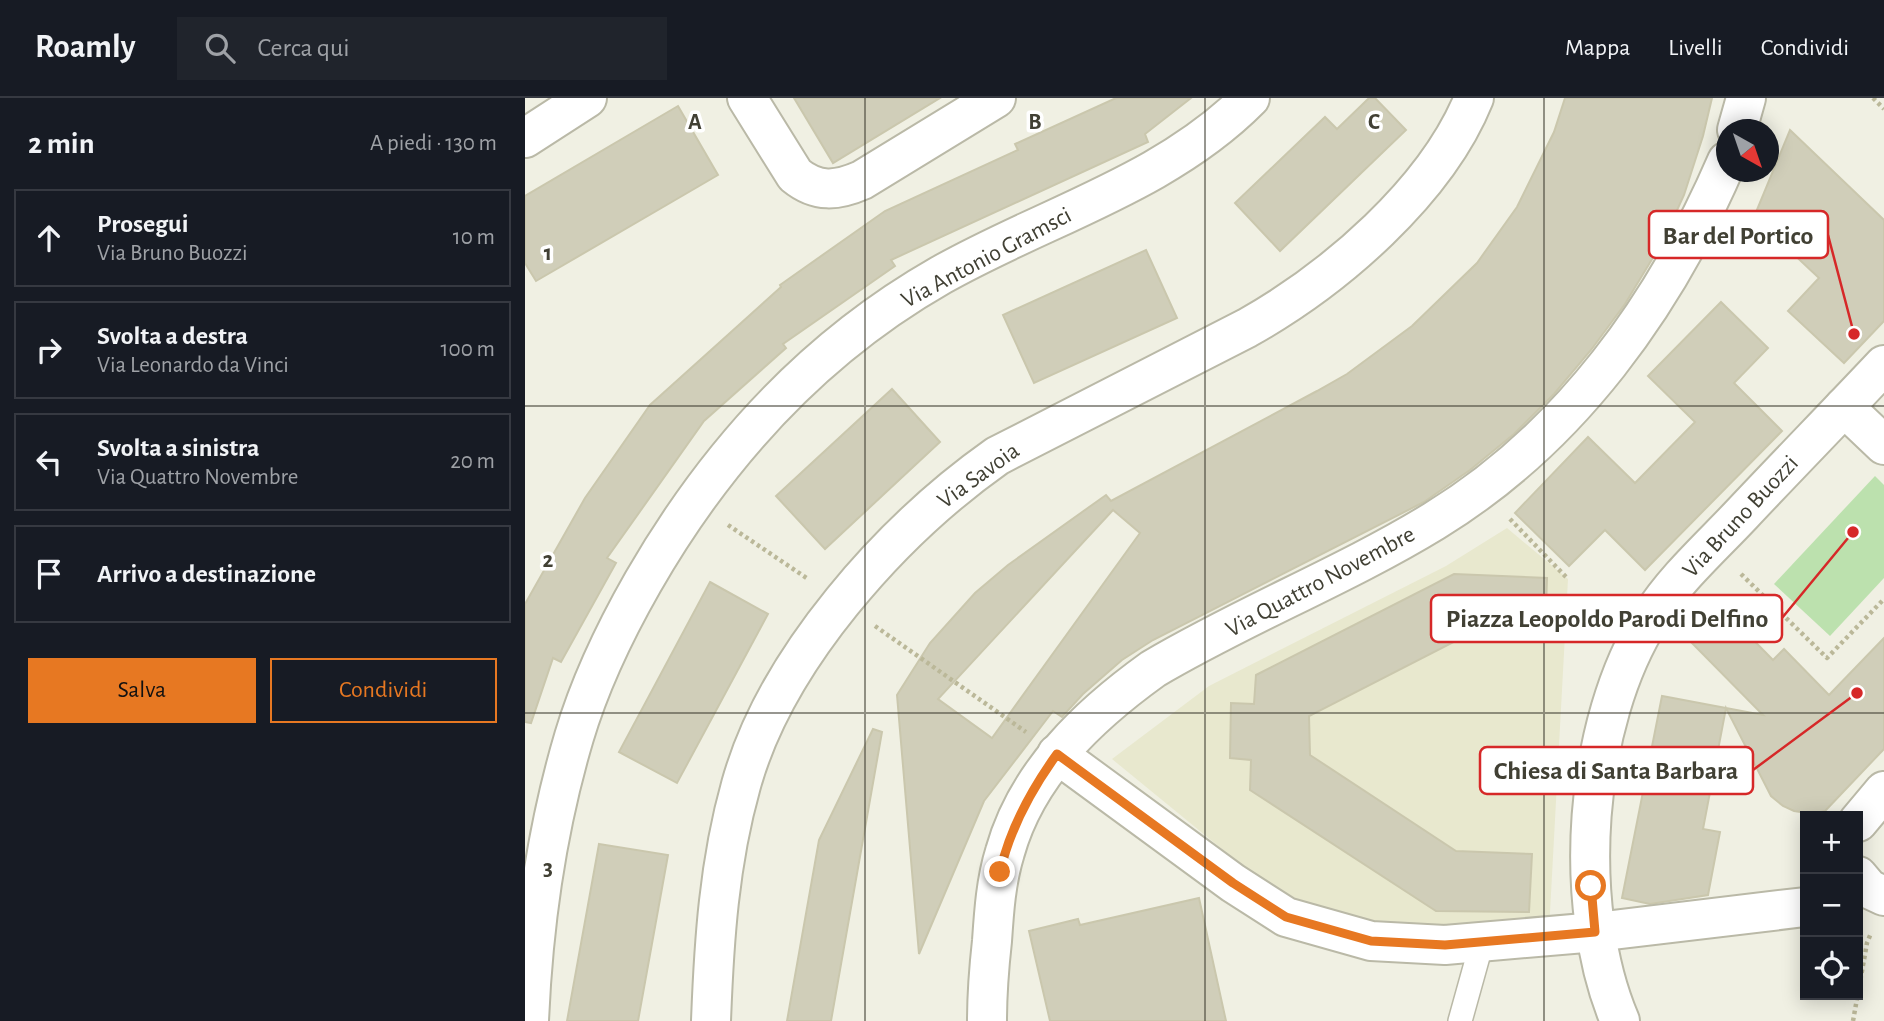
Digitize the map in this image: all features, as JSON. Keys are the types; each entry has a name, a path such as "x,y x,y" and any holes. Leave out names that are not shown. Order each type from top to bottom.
{"street":[{"path":"525,138 587,98"},
{"path":"747,98 795,176 820,189 848,186 862,180 996,98"},
{"name":"Via Antonio Gramsci","path":"528,999 540,895 551,832 574,735 585,704 627,609 660,552 693,501 733,449 796,383 862,327 903,299 943,274 1139,177 1196,143 1250,98"},
{"name":"Via Savoia","path":"711,1021 717,910 725,853 741,785 758,738 790,676 850,593 875,563 913,526 970,476 997,457 1257,322 1338,264 1371,236 1415,190 1454,137 1474,98"},
{"path":"1740,119 1746,98"},
{"name":"Via Quattro Novembre","path":"987,1021 996,890 1005,850 1027,800 1057,754 1122,692 1153,669 1415,532 1481,488 1521,456 1565,414 1629,338 1687,246 1717,182"},
{"name":"Via Bruno Buozzi","path":"1620,1021 1602,967 1595,932 1590,838 1598,764 1616,694 1628,660 1651,616 1711,546 1884,365"},
{"path":"1844,407 1884,445"},
{"path":"1057,754 1233,883 1286,917 1371,941 1445,945 1595,932 1800,907"},
{"path":"1863,816 1884,791"},
{"path":"1863,881 1869,888 1875,904"}],"lane":[{"path":"1459,1021 1482,942"}],"path":[{"path":"1873,98 1884,109"},
{"path":"1481,488 1568,579"},
{"path":"1711,546 1827,658 1884,599"},
{"path":"1853,1021 1875,904"}],"shaded area":[{"path":"1507,528 1568,579 1549,931 1442,936 1289,904 1112,759 1209,686 1446,566"}],"green space":[{"path":"1875,476 1884,485 1884,578 1830,636 1774,584"}],"building":[{"path":"794,98 940,98 833,163"},
{"path":"1116,98 1191,98 1145,134 1148,142 891,260 895,266 783,344 786,348 704,421 607,558 616,563 561,662 553,658 531,723 525,722 525,604 585,498 650,405 781,287 780,285 885,211 1018,150 1015,144"},
{"path":"1369,98 1375,98 1406,130 1280,251 1235,203 1325,117 1337,129"},
{"path":"1565,98 1712,98 1684,195 1663,241 1625,304 1591,350 1554,394 1514,434 1470,470 1424,502 1153,640 1122,660 1083,694 1062,717 1053,711 984,801 919,954 897,695 930,643 975,593 1008,565 1106,495 1111,501 1317,391 1347,374 1412,326 1477,263 1517,207 1554,132","holes":["1113,510 1140,533 992,738 938,699"]},
{"path":"678,106 718,175 536,281 525,263 525,196"},
{"path":"1790,130 1884,220 1884,321 1844,363 1788,311 1819,278 1754,217 1768,182 1779,182 1779,157"},
{"path":"1146,250 1177,318 1034,383 1003,315"},
{"path":"1721,302 1768,348 1734,383 1782,431 1645,570 1605,530 1569,566 1515,513 1588,437 1635,483 1695,422 1648,376"},
{"path":"892,389 940,442 825,549 776,496"},
{"path":"1454,574 1547,578 1545,638 1469,634 1309,716 1310,755 1456,851 1532,854 1529,912 1436,911 1250,790 1251,760 1230,758 1231,703 1254,704 1256,675"},
{"path":"710,582 768,614 677,783 619,752"},
{"path":"1721,607 1773,660 1784,649 1829,695 1884,638 1884,749 1825,811 1800,812 1783,806 1771,796 1726,708 1763,715 1688,639"},
{"path":"1662,696 1726,708 1703,829 1720,832 1708,895 1650,904 1622,898"},
{"path":"873,729 882,732 831,1021 787,1021 819,840"},
{"path":"599,844 668,855 638,1021 567,1021"},
{"path":"1199,898 1226,1021 1050,1021 1029,931 1078,919 1080,925"}],"place":[{"name":"Bar del Portico","path":"1854,334"},
{"name":"Piazza Leopoldo Parodi Delfino","path":"1853,532"},
{"name":"Chiesa di Santa Barbara","path":"1857,693"}],"route":[{"path":"1000,872 1005,850 1022,809 1057,754 1233,883 1286,917 1371,941 1445,945 1595,932 1591,886"}]}
